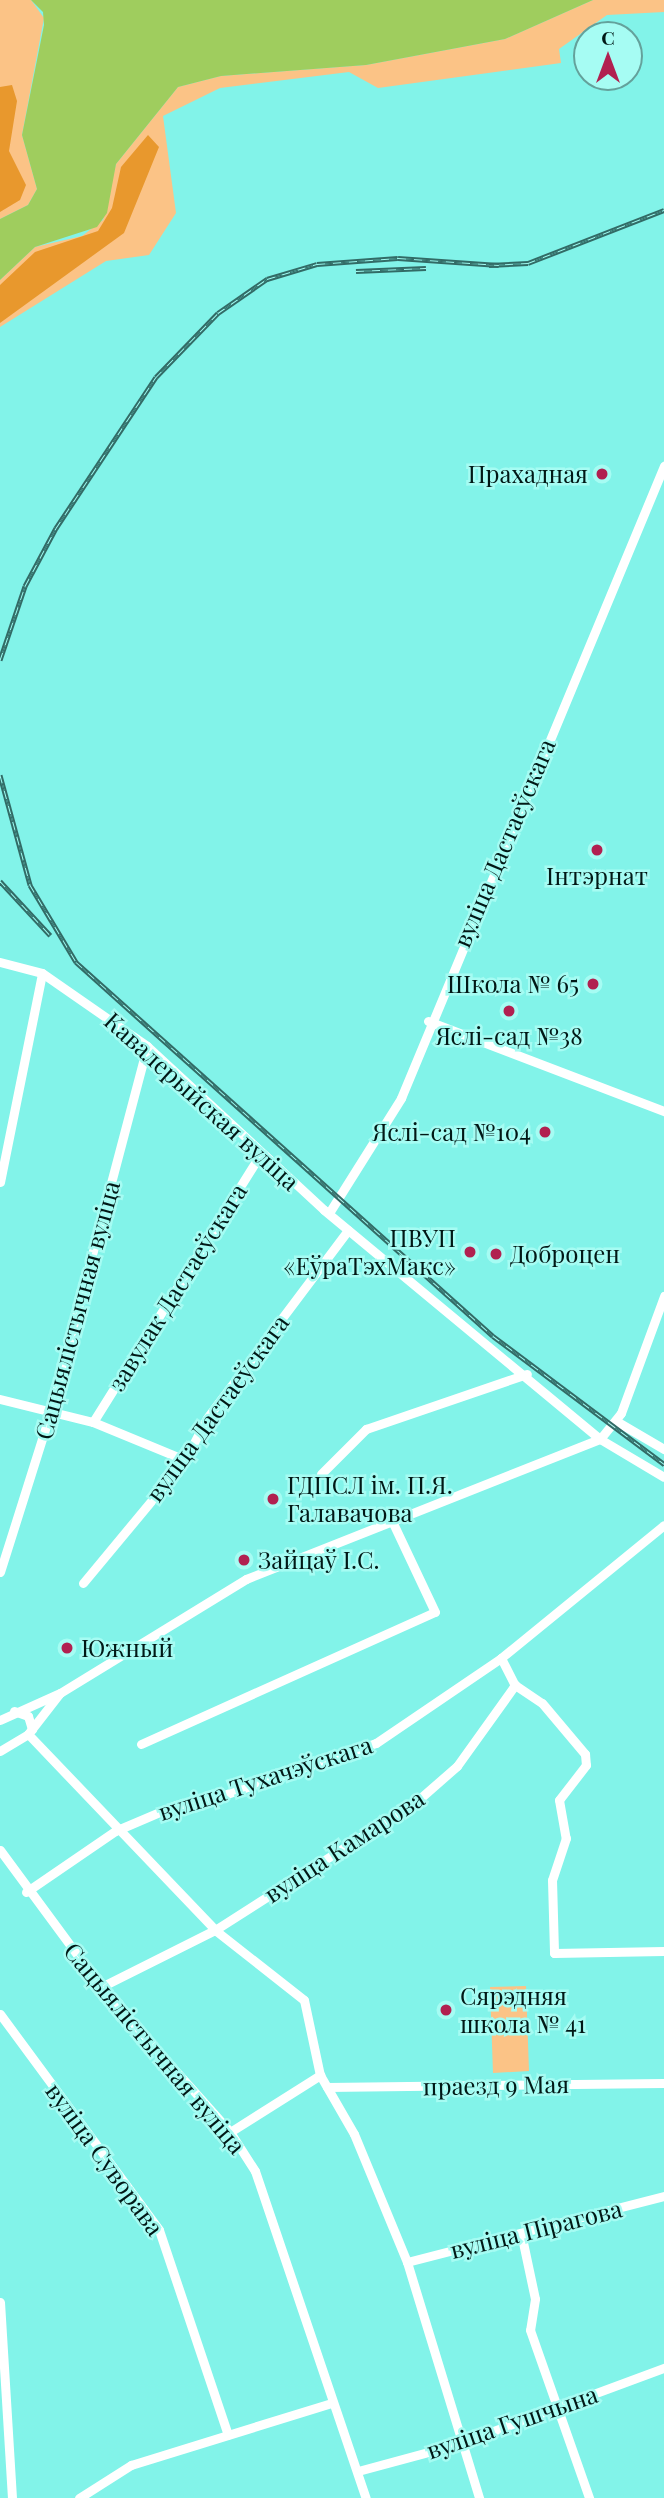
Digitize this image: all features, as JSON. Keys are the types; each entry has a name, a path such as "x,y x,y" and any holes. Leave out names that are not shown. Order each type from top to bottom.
{"street":[{"name":"вуліца Дастаеўскага","path":"327,1211 401,1098 428,1021 664,466"},
{"path":"653,492 664,497"},
{"name":"Кавалерыйская вуліца","path":"0,962 42,973 147,1046 348,1230 527,1374 600,1439"},
{"path":"0,1182 42,973"},
{"path":"428,1021 664,1111"},
{"name":"Сацыялістычная вуліца","path":"0,1572 51,1410 147,1046"},
{"name":"завулак Дастаеўскага","path":"93,1422 261,1153"},
{"name":"вуліца Дастаеўскага","path":"83,1583 185,1460 207,1418 348,1230"},
{"path":"0,1720 13,1711 60,1693 246,1579 600,1439 616,1421 664,1296"},
{"path":"321,1474 366,1429 527,1374"},
{"path":"0,1399 93,1422 185,1460"},
{"path":"616,1421 664,1449"},
{"path":"600,1439 664,1477"},
{"path":"141,1744 435,1612 393,1523"},
{"name":"вуліца Тухачэўскага","path":"26,1892 115,1831 176,1805 215,1798 376,1743 502,1658 664,1525"},
{"path":"502,1658 515,1685 542,1703 585,1755 586,1765 560,1791 566,1838 552,1880 554,1953 664,1951"},
{"name":"вуліца Камарова","path":"101,1987 215,1930 417,1801 457,1766 515,1685"},
{"path":"2,1749 30,1731 60,1693"},
{"path":"13,1711 28,1716 30,1731 115,1831 215,1930 304,2000 320,2075 407,2262 458,2444 479,2498"},
{"name":"Сацыялістычная вуліца","path":"0,1850 26,1892 101,1987 230,2132 255,2171 331,2403 366,2498"},
{"name":"вуліца Суворава","path":"0,2014 159,2230 228,2435"},
{"path":"230,2132 320,2075"},
{"name":"праезд 9 Мая","path":"327,2087 664,2084"},
{"name":"вуліца Пірагова","path":"407,2262 664,2196"},
{"path":"521,2233 535,2299 530,2330 589,2498"},
{"path":"0,2302 12,2498"},
{"name":"вуліца Гушчына","path":"358,2471 458,2444 664,2368"},
{"path":"79,2498 131,2465 331,2403"}],"shaded area":[{"path":"0,0 31,0 44,18 22,135 37,189 28,205 0,219"},
{"path":"31,0 593,0 505,39 366,65 221,76 178,87 116,164 107,213 97,227 35,247 0,280 0,219 28,205 37,189 22,135 44,25 43,12"},
{"path":"593,0 664,0 664,12 607,15 599,21 573,21 573,39 559,49 561,63 378,88 349,72 220,88 163,116 176,213 149,255 106,261 0,327 0,280 35,247 82,236 103,220 116,164 178,87 221,76 366,65 505,39"},
{"path":"12,85 17,101 9,151 26,185 20,200 0,212 0,87"},
{"path":"148,135 159,147 124,233 0,323 0,285 35,252 98,231 112,208 121,167"},
{"path":"526,1986 529,2071 493,2073 490,1987"}],"railway":[{"path":"489,265 528,263 664,210"},
{"path":"0,660 25,586 56,528 156,377 218,313 267,279 317,264 398,258 499,265"},
{"path":"356,271 426,268"},
{"path":"0,775 30,885 76,962 493,1336 664,1464"},
{"path":"0,881 50,935"}],"place":[{"name":"Прахадная","path":"602,474"},
{"name":"Інтэрнат","path":"597,850"},
{"name":"Школа № 65","path":"593,984"},
{"name":"Яслі-сад №38","path":"509,1011"},
{"name":"Яслі-сад №104","path":"545,1132"},
{"name":"ПВУП «ЕўраТэхМакс»","path":"470,1252"},
{"name":"Доброцен","path":"496,1254"},
{"name":"ГДПСЛ ім. П.Я. Галавачова","path":"273,1499"},
{"name":"Зайцаў І.С.","path":"244,1560"},
{"name":"Южный","path":"67,1648"},
{"name":"Сярэдняя школа № 41","path":"446,2010"}]}
